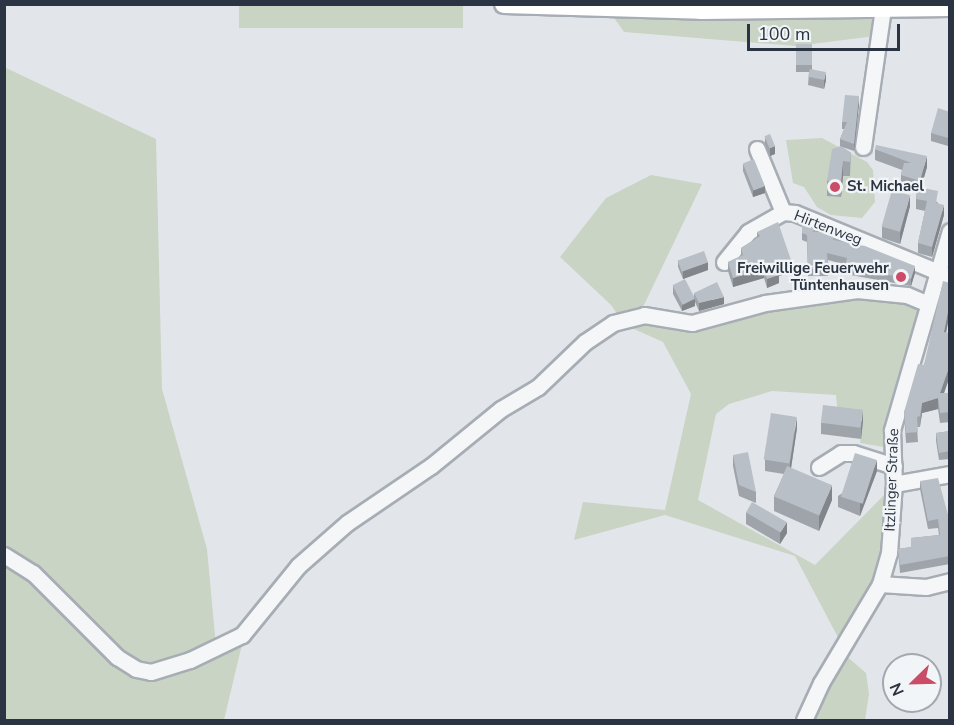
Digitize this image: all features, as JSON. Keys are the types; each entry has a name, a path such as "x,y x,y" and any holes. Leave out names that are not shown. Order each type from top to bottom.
{"main road":[{"path":"504,4 701,10 950,7"}],"street":[{"path":"863,147 884,8"},
{"name":"Hirtenweg","path":"757,149 783,212"},
{"name":"Hirtenweg","path":"724,262 748,232 783,212 795,213 944,275"},
{"name":"Itzlinger Straße","path":"804,720 855,622 880,584 889,553 894,484 892,430 926,303 944,275 949,241"},
{"path":"4,555 33,573 127,665 151,672 190,660 242,635 298,566 347,523 431,466 501,409 538,387 602,328 627,317 644,315 692,323 765,303 857,290 907,295 926,303"},
{"path":"819,467 841,453 854,453 894,466"},
{"path":"894,484 950,474"},
{"path":"880,584 926,587 950,581"}],"green space":[{"path":"239,5 463,5 463,28 239,28"},
{"path":"605,5 876,5 875,36 796,46 624,32"},
{"path":"4,67 156,139 162,389 207,549 216,646 244,636 224,720 5,720"},
{"path":"822,138 867,162 873,170 875,202 862,218 831,215 817,207 804,187 793,183 786,140"},
{"path":"651,175 702,184 643,307 678,320 857,296 904,297 921,305 887,419 890,448 860,443 863,421 838,415 836,395 772,391 729,404 716,414 698,500 815,565 891,488 890,568 842,645 795,556 665,515 574,540 583,502 665,510 691,394 663,342 625,325 611,305 560,257 606,198"},
{"path":"844,654 866,673 869,694 865,720 809,720"}],"building":[{"path":"796,44 812,44 812,65 796,65"},
{"path":"810,69 826,72 824,80 808,77"},
{"path":"845,95 859,96 854,144 840,139 847,122 842,122"},
{"path":"938,108 950,112 948,138 931,133"},
{"path":"770,134 775,146 770,148 764,136"},
{"path":"876,145 927,156 920,181 901,175 904,163 911,163 875,149"},
{"path":"841,146 851,153 850,162 843,161 841,182 827,181 832,149"},
{"path":"754,159 765,186 754,190 743,163"},
{"path":"918,187 938,191 936,203 944,205 932,247 918,243 927,201 916,199"},
{"path":"892,190 910,195 900,232 882,227"},
{"path":"778,222 792,263 777,268 779,275 767,279 764,269 733,278 728,262 743,255 741,248 760,236 757,232"},
{"path":"802,223 814,228 813,232 833,232 833,240 865,246 915,266 911,279 845,267 847,258 827,253 828,269 808,269 807,235 802,233"},
{"path":"704,251 708,262 682,272 678,261"},
{"path":"685,279 695,299 683,305 673,285"},
{"path":"943,281 950,283 950,302 944,332 950,333 950,365 940,393 950,393 950,412 940,413 938,398 922,403 920,416 917,417 918,432 906,433 904,412 918,364 924,365"},
{"path":"717,282 724,297 699,303 694,293"},
{"path":"823,405 863,410 861,428 821,423"},
{"path":"771,413 797,417 789,463 764,459"},
{"path":"950,431 950,451 939,453 936,433"},
{"path":"748,452 756,492 739,485 733,455"},
{"path":"855,453 877,460 863,504 841,497"},
{"path":"787,466 832,485 819,516 774,496"},
{"path":"938,478 950,522 950,556 900,565 898,549 911,547 911,538 940,535 938,519 928,521 920,481"},
{"path":"752,502 787,522 781,532 746,512"}],"place":[{"name":"St. Michael","path":"835,187"},
{"name":"Freiwillige Feuerwehr Tüntenhausen","path":"901,277"}]}
